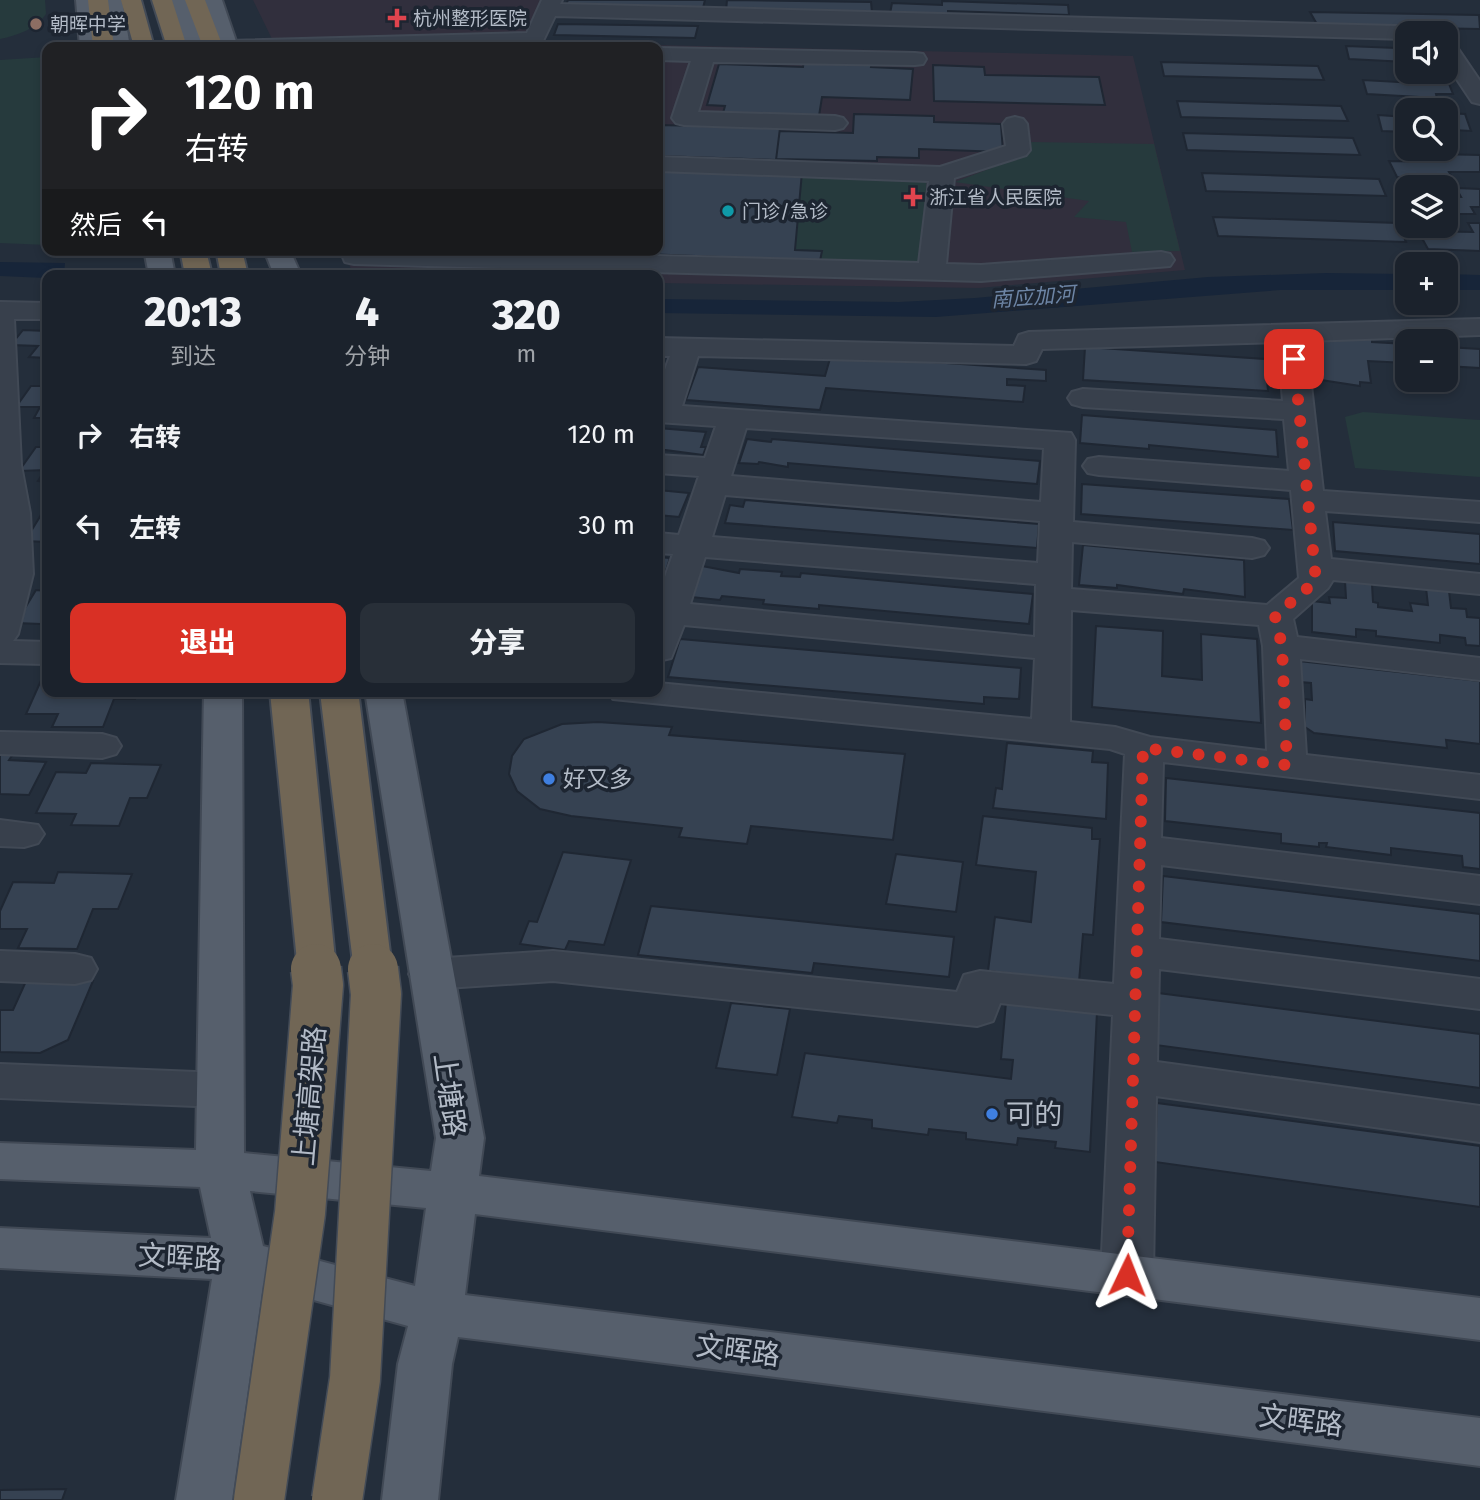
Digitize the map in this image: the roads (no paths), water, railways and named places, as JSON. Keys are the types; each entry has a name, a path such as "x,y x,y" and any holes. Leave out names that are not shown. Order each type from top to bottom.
{"highway":[{"path":"98,0 103,42"},
{"path":"131,0 143,42"},
{"path":"162,0 175,42"},
{"path":"195,0 212,42"},
{"name":"上塘高架路","path":"258,1500 300,1213 318,985 290,697"},
{"path":"337,1500 355,1379 376,994 340,697"}],"main road":[{"path":"86,0 90,42"},
{"path":"112,0 119,42"},
{"path":"180,0 194,42"},
{"path":"212,0 226,42"},
{"path":"204,1500 241,1261 220,1169 223,697"},
{"name":"上塘路","path":"384,697 460,1138 437,1313 425,1364 410,1500"},
{"path":"0,1161 220,1169 454,1192 1480,1319"},
{"name":"文晖路","path":"0,1248 241,1261 437,1313 1480,1442"}],"street":[{"path":"420,42 535,39 549,5 1294,19 1395,32"},
{"path":"663,54 915,59"},
{"path":"684,118 704,55"},
{"path":"1458,66 1480,97"},
{"path":"663,118 835,123"},
{"path":"663,164 942,174 1018,150 1015,124"},
{"path":"932,270 942,174"},
{"path":"354,256 981,272 1161,260"},
{"path":"0,310 42,311"},
{"path":"0,316 2,451 8,574 0,634"},
{"path":"663,347 1026,355 1029,341 1480,327"},
{"path":"1287,765 1278,631 1316,581 1291,333"},
{"path":"663,408 687,348"},
{"path":"1083,398 1299,411"},
{"path":"663,413 1060,440 1051,732"},
{"path":"734,418 692,545 664,613 1053,649"},
{"path":"663,465 715,476 1252,548"},
{"path":"1100,466 1480,512"},
{"path":"663,542 1054,587 1480,669"},
{"path":"1315,568 1480,584"},
{"path":"0,652 42,653"},
{"path":"663,694 1115,738 1143,748 1480,787"},
{"path":"0,743 102,746"},
{"path":"1127,1275 1143,748"},
{"path":"1141,849 1480,890"},
{"path":"1137,951 1480,994"},
{"path":"0,966 75,969"},
{"path":"431,974 553,966 977,1010 980,986 1136,1002"},
{"path":"1133,1076 1480,1124"},
{"path":"0,1081 220,1090"}],"water":[{"path":"0,262 65,263 64,270 42,270 42,278 0,276"},
{"name":"南应加河","path":"1395,274 1395,290 1280,290 936,317 663,313 663,299 899,302 975,298 1208,277"},
{"path":"1458,274 1480,275 1480,290 1458,290"}],"place":[{"name":"杭州整形医院","path":"397,18"},
{"name":"朝晖中学","path":"36,24"},
{"name":"浙江省人民医院","path":"913,197"},
{"name":"门诊/急诊","path":"728,211"},
{"name":"好又多","path":"549,779"},
{"name":"可的","path":"992,1114"}]}
